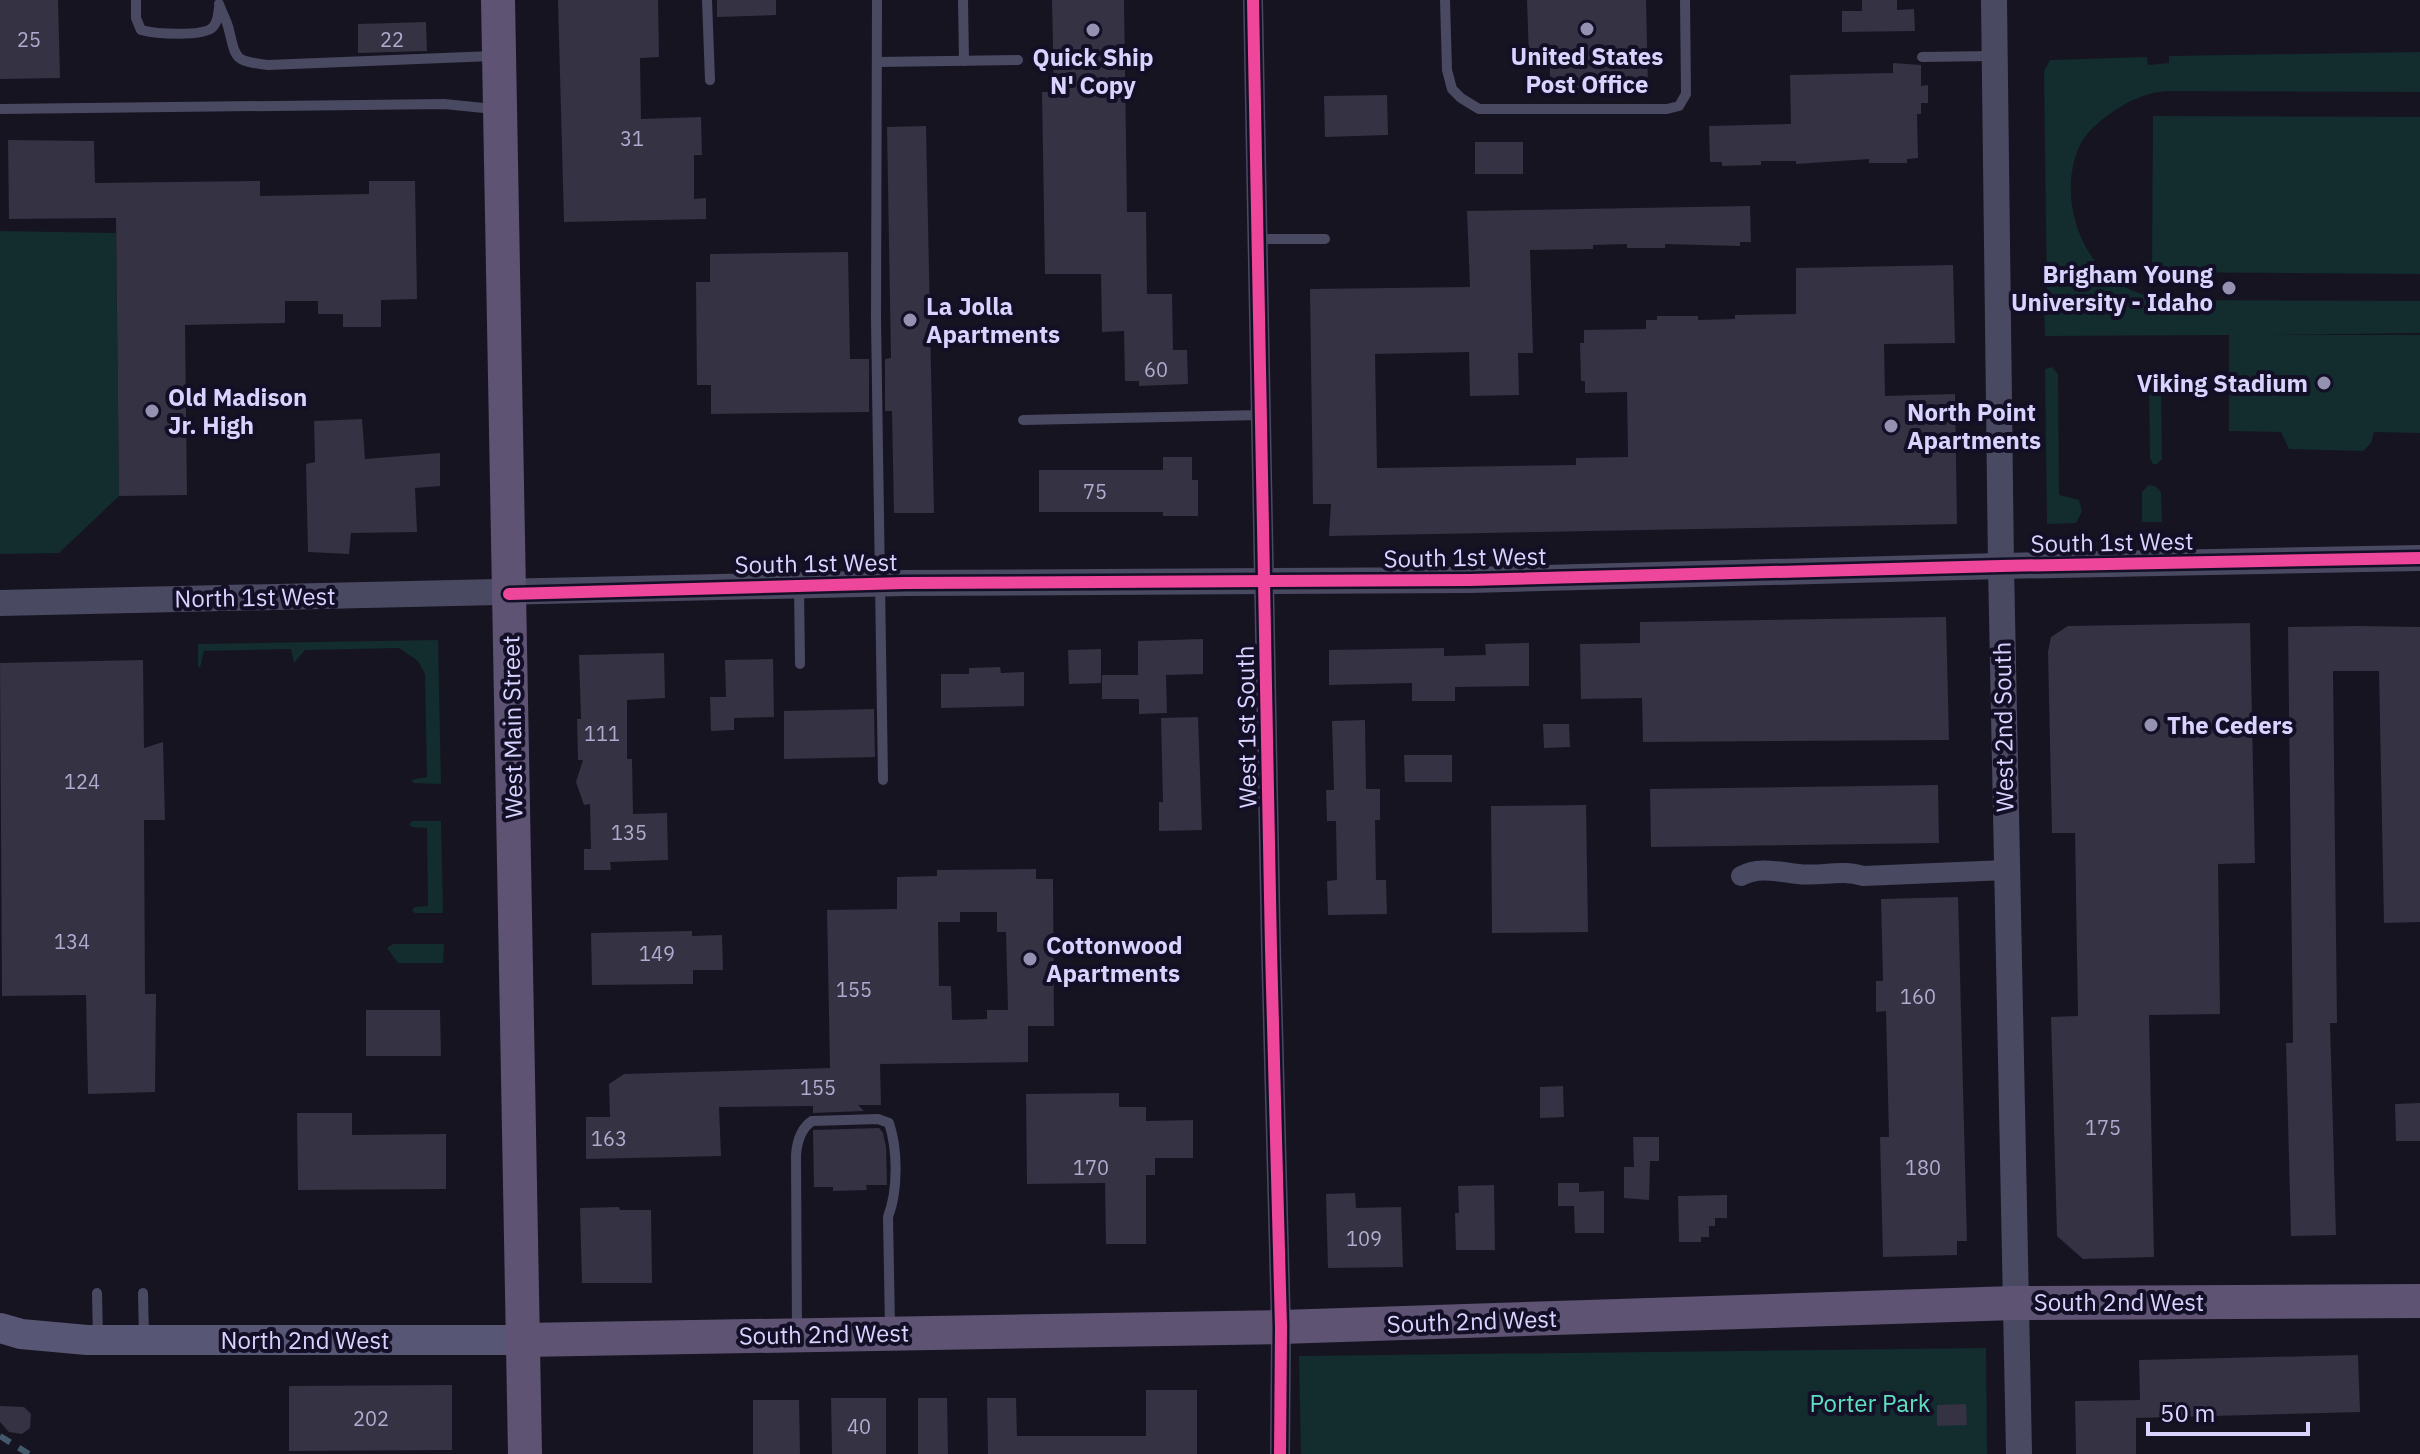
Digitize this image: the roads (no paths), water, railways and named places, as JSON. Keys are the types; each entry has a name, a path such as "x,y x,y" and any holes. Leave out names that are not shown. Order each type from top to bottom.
{"main road":[{"name":"West Main Street","path":"498,0 525,1454"},
{"name":"South 2nd West","path":"523,1340 1281,1327 2014,1303 2420,1301"},
{"name":"North 2nd West","path":"0,1328 21,1334 93,1340 523,1340"}],"street":[{"name":"West 1st South","path":"1253,0 1266,579 1270,935 1281,1327 1280,1454"},
{"name":"West 2nd South","path":"1994,0 2006,870 2019,1454"},
{"name":"South 1st West","path":"509,594 880,584 1485,579 2420,558"},
{"name":"North 1st West","path":"0,603 84,599 509,594"},
{"path":"1741,876 1749,871 1799,874 1851,872 1863,876 2006,870"}],"lane":[{"path":"136,0 136,18 141,30 153,33 203,32 211,29 216,23 220,2"},
{"path":"707,0 710,80"},
{"path":"877,0 883,780"},
{"path":"963,0 964,61"},
{"path":"1445,0 1447,70 1452,89 1479,109 1667,109 1679,106 1686,94 1685,0"},
{"path":"220,2 231,48 237,56 250,63 268,65 499,56"},
{"path":"1922,57 1994,56"},
{"path":"877,62 1018,60"},
{"path":"0,109 444,104 500,110"},
{"path":"1258,239 1325,239"},
{"path":"1023,420 1262,415"},
{"path":"799,586 800,664"},
{"path":"797,1335 797,1143 805,1126 812,1121 878,1119 889,1123 893,1137 894,1201 888,1217 890,1333"},
{"path":"93,1340 97,1293"},
{"path":"143,1293 144,1340"}],"railway":[{"path":"0,1436 29,1454"}],"place":[{"name":"United States Post Office","path":"1587,29"},
{"name":"Quick Ship N' Copy","path":"1093,30"},
{"name":"Brigham Young University - Idaho","path":"2229,288"},
{"name":"La Jolla Apartments","path":"910,320"},
{"name":"Viking Stadium","path":"2324,383"},
{"name":"Old Madison Jr. High","path":"152,411"},
{"name":"North Point Apartments","path":"1891,426"},
{"name":"The Ceders","path":"2151,725"},
{"name":"Cottonwood Apartments","path":"1030,959"}],"park label":[{"name":"Porter Park","path":"1870,1403"}]}
